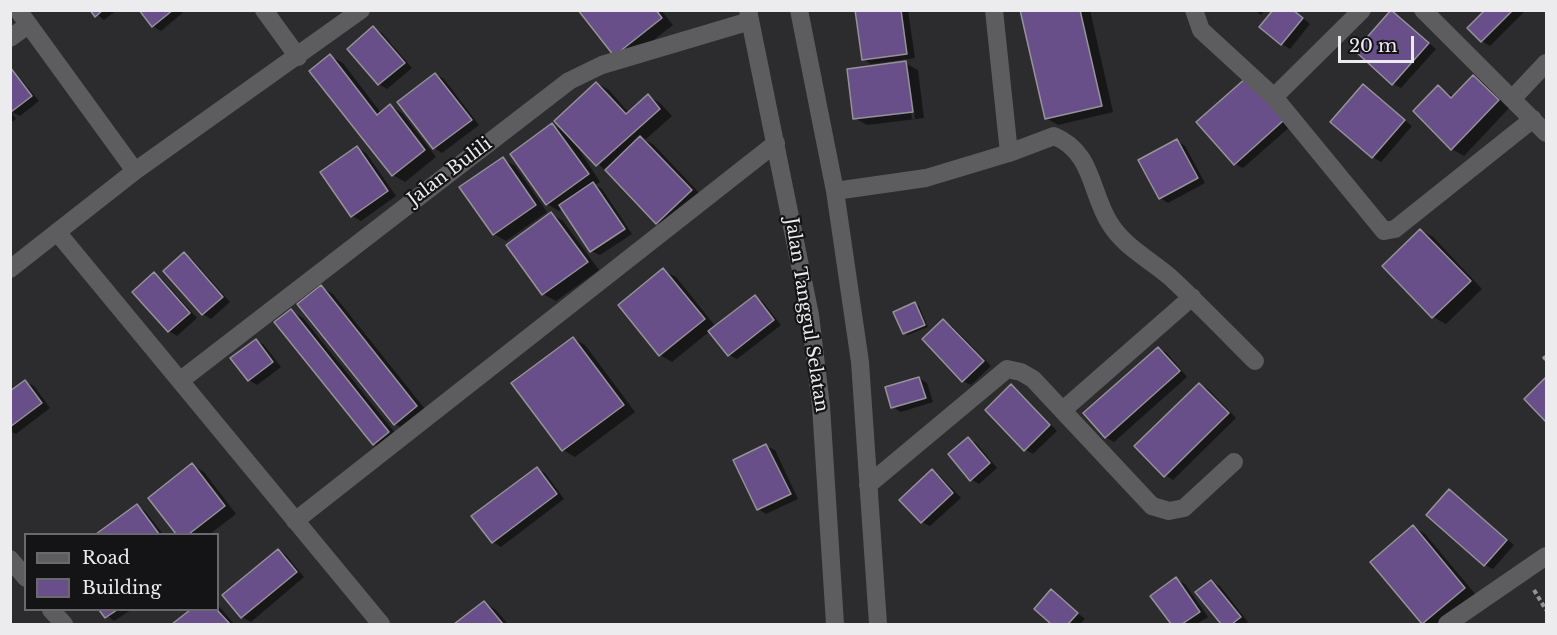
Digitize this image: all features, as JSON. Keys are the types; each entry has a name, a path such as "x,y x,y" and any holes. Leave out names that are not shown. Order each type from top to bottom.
{"street":[{"path":"264,10 298,57"},
{"path":"10,269 135,171 361,10"},
{"path":"799,10 835,192 860,362 879,624"},
{"path":"994,10 1009,153"},
{"path":"1194,10 1202,30 1274,97 1375,222 1388,232 1395,229 1533,119"},
{"path":"1274,97 1362,10"},
{"path":"1423,10 1546,132"},
{"name":"Jalan Tanggul Selatan","path":"749,16 810,315 821,406 835,624"},
{"name":"Jalan Bulili","path":"181,380 569,81 602,65 749,16"},
{"path":"10,38 23,18 135,171"},
{"path":"1513,98 1546,63"},
{"path":"835,192 926,178 1009,153 1054,136 1076,150 1092,176 1108,220 1119,236 1192,297 1255,361"},
{"path":"295,520 776,143"},
{"path":"57,232 381,624"},
{"path":"1063,410 1192,297"},
{"path":"868,485 1007,369 1021,372 1033,379 1143,498 1160,508 1176,511 1192,504 1234,462"},
{"path":"1447,624 1546,556"},
{"path":"10,559 24,576"},
{"path":"53,611 64,624"}],"building":[{"path":"90,10 103,10 95,17"},
{"path":"139,10 173,10 152,27"},
{"path":"578,10 656,10 662,18 614,56"},
{"path":"855,10 901,10 907,54 862,60"},
{"path":"1020,10 1080,10 1102,106 1045,119"},
{"path":"1273,10 1293,10 1303,18 1281,45 1259,27"},
{"path":"1391,10 1429,43 1392,85 1355,51"},
{"path":"1485,10 1513,10 1481,42 1467,28"},
{"path":"373,26 405,63 378,85 347,49"},
{"path":"330,54 377,115 390,104 425,150 392,176 309,71"},
{"path":"906,61 913,112 853,119 847,69"},
{"path":"10,67 32,96 11,112 10,112"},
{"path":"435,73 472,120 433,149 397,102"},
{"path":"1473,75 1499,100 1451,150 1413,111 1438,85 1451,98"},
{"path":"1246,78 1284,120 1234,165 1196,122"},
{"path":"596,82 626,114 648,94 660,109 596,166 554,121"},
{"path":"1363,84 1405,120 1372,158 1330,122"},
{"path":"552,123 589,174 546,205 510,154"},
{"path":"640,136 692,190 656,224 605,170"},
{"path":"1177,139 1198,178 1159,199 1138,160"},
{"path":"357,146 388,191 351,217 320,172"},
{"path":"503,157 536,205 493,235 459,187"},
{"path":"593,182 625,229 590,252 559,205"},
{"path":"551,212 588,262 542,295 506,245"},
{"path":"1420,229 1471,281 1432,318 1382,266"},
{"path":"184,252 223,297 202,315 163,271"},
{"path":"663,268 705,319 659,356 618,305"},
{"path":"154,272 190,313 168,332 132,292"},
{"path":"321,285 417,406 394,425 297,304"},
{"path":"755,295 774,320 728,356 708,331"},
{"path":"915,302 925,325 903,334 893,312"},
{"path":"291,309 389,432 373,445 274,322"},
{"path":"943,319 984,361 962,382 922,339"},
{"path":"573,337 624,405 562,451 511,383"},
{"path":"256,339 273,362 248,381 230,358"},
{"path":"1158,347 1180,371 1105,438 1083,413"},
{"path":"919,377 926,398 891,408 885,387"},
{"path":"1546,377 1546,422 1524,399"},
{"path":"25,380 42,403 10,427 10,391"},
{"path":"1199,383 1229,413 1164,477 1134,446"},
{"path":"1011,384 1050,425 1024,451 985,410"},
{"path":"968,437 990,463 970,481 948,454"},
{"path":"766,444 791,494 757,510 733,460"},
{"path":"192,463 225,506 190,533 175,533 148,498"},
{"path":"537,467 557,494 492,543 471,516"},
{"path":"932,469 953,493 921,523 899,500"},
{"path":"1449,489 1507,540 1484,566 1426,515"},
{"path":"137,504 158,533 97,533"},
{"path":"1413,525 1465,588 1422,624 1370,562"},
{"path":"278,549 297,572 241,618 222,595"},
{"path":"1176,577 1200,612 1182,624 1171,624 1150,596"},
{"path":"1211,580 1241,617 1232,624 1221,624 1195,592"},
{"path":"1051,589 1078,613 1068,624 1051,624 1034,609"},
{"path":"484,601 503,624 454,624"},
{"path":"100,611 116,611 105,618"},
{"path":"189,611 218,611 230,624 172,624"}]}
